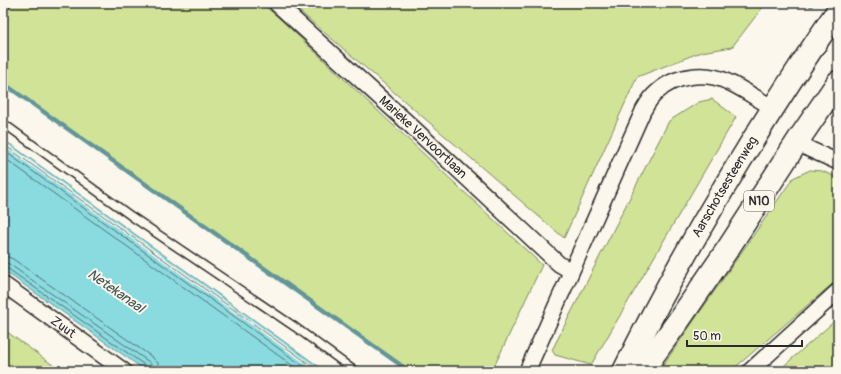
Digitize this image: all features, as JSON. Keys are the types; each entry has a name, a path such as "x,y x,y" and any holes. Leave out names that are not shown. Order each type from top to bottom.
{"main road":[{"name":"Aarschotsesteenweg","path":"624,371 681,261 737,166 838,10"},
{"name":"N10","path":"642,371 725,253 838,82"}],"street":[{"name":"Marieke Vervoortlaan","path":"276,3 559,264 571,271"},
{"path":"527,371 643,111 656,92 673,81 692,76 709,76 727,81 774,108"},
{"path":"799,139 809,149 838,162"},
{"name":"Zuut","path":"3,284 124,371"},
{"path":"750,371 838,291"}],"lane":[{"path":"3,123 131,216 294,326 355,371"}],"green space":[{"path":"11,3 261,3 278,17 542,265 492,371 409,371 3,83 3,13"},
{"path":"290,3 766,3 732,47 701,52 637,77 564,238"},
{"path":"712,99 736,117 591,365 555,355 552,350 669,121 699,102"},
{"path":"810,170 822,171 838,178 838,279 731,371 659,371 793,178"},
{"path":"838,318 838,371 778,371"},
{"path":"3,329 61,371 3,371"}],"water":[{"name":"Netekanaal","path":"3,139 325,371 146,371 3,270"}],"pier":[{"path":"3,141 316,367 314,370 3,146"}],"waterway":[{"path":"3,13 11,3"},
{"path":"3,83 409,371"}]}
